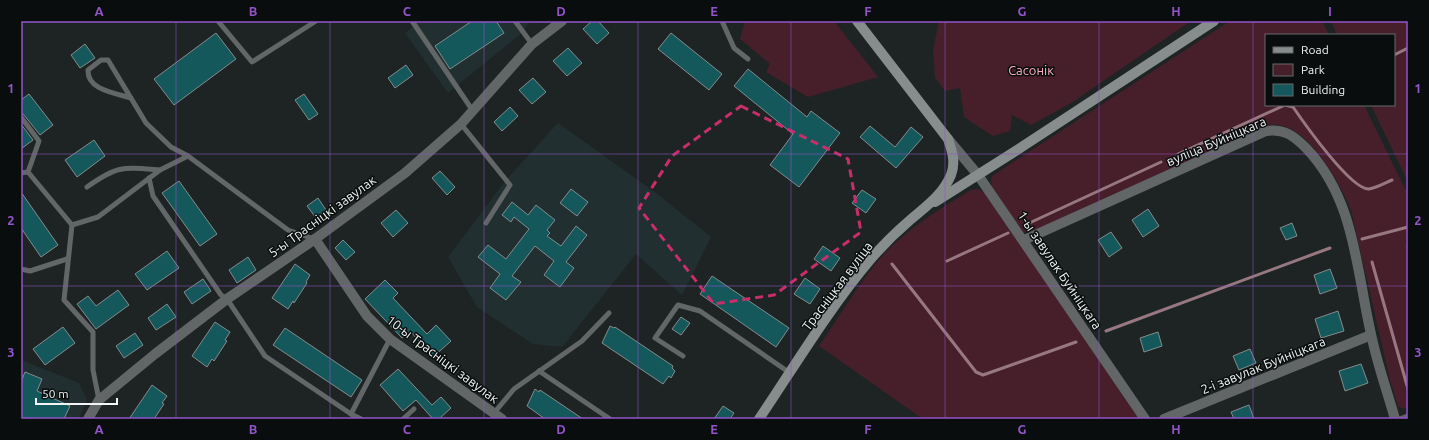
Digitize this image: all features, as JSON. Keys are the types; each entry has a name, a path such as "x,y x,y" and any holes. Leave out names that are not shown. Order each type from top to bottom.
{"street":[{"name":"5-ы Трасніцкі завулак","path":"88,419 99,400 227,299 315,239 404,173 461,124 532,44 562,21"},
{"name":"Трасніцкая вуліца","path":"759,419 870,260 893,235 930,205 951,175 953,155 948,139 857,21"},
{"path":"930,205 1214,21"},
{"name":"вуліца Буйніцкага","path":"1024,240 1266,131 1276,130 1284,132 1296,138 1309,152 1324,170 1340,198 1346,218 1371,335 1395,419"},
{"name":"1-ы завулак Буйніцкага","path":"948,139 978,175 1024,240 1145,419"},
{"name":"10-ы Трасніцкі завулак","path":"315,239 367,316 390,339 494,417"},
{"name":"2-і завулак Буйніцкага","path":"1164,419 1371,335"}],"lane":[{"path":"218,21 252,62 316,21"},
{"path":"412,21 473,111"},
{"path":"515,21 532,44"},
{"path":"722,21 734,48 748,59"},
{"path":"131,98 94,85 88,77 88,70 101,60 108,60 131,98 146,123 171,146 188,156 288,230 315,239"},
{"path":"21,117 39,141 28,172"},
{"path":"461,124 510,186 486,223"},
{"path":"72,225 98,217 160,170 188,156"},
{"path":"87,187 109,172 128,167 160,170"},
{"path":"21,173 28,172"},
{"path":"28,172 72,225 67,259 64,300 92,332 93,370 99,400"},
{"path":"149,178 153,196 221,296 227,299 265,356 361,419"},
{"path":"21,269 30,271 67,259"},
{"path":"683,356 655,338 678,304 700,311 790,373"},
{"path":"494,417 514,389 582,341 609,313"},
{"path":"352,414 390,339"},
{"path":"539,370 610,419"},
{"path":"403,419 414,409"},
{"path":"1399,419 1408,416"}],"highlighted area":[{"path":"741,106 848,159 861,232 774,295 714,304 639,208 672,156"}],"shaded area":[{"path":"420,21 530,21 523,32 448,93 405,33"},
{"path":"558,123 656,193 711,237 682,295 636,254 562,347 533,344 477,307 448,257 506,180"},
{"path":"21,360 79,383 87,400 79,419 21,419"}],"green space":[{"path":"745,21 834,21 878,77 808,97 766,72 770,64 740,39"},
{"name":"Сасонік","path":"939,21 1191,21 1071,103 1031,125 1012,115 1010,131 993,136 964,117 960,88 945,91 935,78 933,50"},
{"path":"1230,21 1322,21 1328,34 1265,34 1265,106 1364,106 1408,195 1408,237 1405,241 1408,249 1407,407 1403,409 1398,406 1390,380 1351,210 1332,172 1312,146 1290,128 1277,125 1266,126 1028,233 1023,232 992,187 992,176"},
{"path":"1331,21 1408,21 1408,182 1371,106 1395,106 1395,34 1337,34"},
{"path":"977,189 984,192 1140,419 923,419 819,346 871,269 891,247 930,216 971,190"}],"building":[{"path":"472,21 496,21 504,33 450,69 435,46"},
{"path":"592,21 598,21 609,33 597,44 583,29"},
{"path":"216,33 236,59 174,105 154,79"},
{"path":"671,33 722,74 709,90 658,49"},
{"path":"85,44 95,58 80,68 71,55"},
{"path":"568,48 582,63 567,76 553,61"},
{"path":"406,65 413,75 395,88 388,78"},
{"path":"748,69 807,117 811,111 840,133 799,187 770,165 793,134 734,86"},
{"path":"533,78 546,92 532,104 519,90"},
{"path":"29,94 53,125 40,135 21,113 21,100"},
{"path":"304,94 318,114 309,120 295,100"},
{"path":"510,107 518,116 502,131 494,122"},
{"path":"21,124 33,140 21,149"},
{"path":"870,126 895,147 911,127 923,137 896,168 860,137"},
{"path":"94,140 105,156 77,177 65,160"},
{"path":"440,171 455,187 447,195 432,178"},
{"path":"179,181 217,234 200,246 162,193"},
{"path":"571,189 588,202 577,216 560,203"},
{"path":"862,190 876,199 866,213 852,203"},
{"path":"21,192 58,245 41,257 21,228"},
{"path":"318,198 326,210 316,218 307,206"},
{"path":"512,202 528,215 536,205 555,220 547,230 550,233 547,236 561,246 576,226 587,235 566,262 574,268 560,287 544,275 554,261 535,246 512,276 521,282 506,300 490,288 500,274 478,257 488,245 506,259 529,229 514,217 511,222 502,215"},
{"path":"1148,209 1159,226 1143,237 1132,220"},
{"path":"396,210 408,223 393,237 381,223"},
{"path":"1292,223 1297,236 1286,240 1280,228"},
{"path":"1111,232 1122,248 1109,257 1098,240"},
{"path":"343,240 355,252 346,260 335,248"},
{"path":"823,246 840,258 831,271 814,259"},
{"path":"167,251 179,268 147,290 135,274"},
{"path":"248,257 256,270 237,283 229,270"},
{"path":"295,264 310,275 306,282 307,283 294,303 293,301 288,309 272,298"},
{"path":"1330,269 1337,288 1320,294 1314,275"},
{"path":"712,276 789,328 776,347 700,294"},
{"path":"805,278 820,289 810,304 794,294"},
{"path":"203,279 211,291 192,304 184,292"},
{"path":"385,280 398,293 393,298 427,334 436,325 451,341 433,357 410,331 402,338 365,299"},
{"path":"118,290 129,305 96,329 77,304 88,296 96,306"},
{"path":"167,304 176,317 156,330 148,318"},
{"path":"1338,311 1344,331 1321,338 1315,319"},
{"path":"681,317 690,323 681,335 672,329"},
{"path":"215,322 230,332 225,340 227,341 214,361 212,359 207,367 192,356"},
{"path":"610,326 615,327 673,366 672,368 675,371 671,378 669,376 663,384 602,343"},
{"path":"63,327 75,343 45,365 33,349"},
{"path":"285,328 362,380 351,397 273,345"},
{"path":"1158,332 1162,346 1144,352 1140,338"},
{"path":"135,333 143,345 124,358 116,346"},
{"path":"1250,349 1256,363 1239,370 1233,356"},
{"path":"1361,364 1368,383 1345,391 1339,371"},
{"path":"398,369 432,405 441,397 451,408 439,419 433,419 416,400 403,411 380,385"},
{"path":"25,372 42,379 37,391 70,406 64,419 21,419 21,382"},
{"path":"152,385 167,396 162,403 164,404 154,419 129,419"},
{"path":"535,389 539,392 540,390 583,419 545,419 527,406"},
{"path":"1249,405 1254,419 1234,419 1231,412"},
{"path":"723,406 734,413 730,419 714,419"}],"waterway":[{"path":"1395,54 1408,48"},
{"path":"1178,154 1283,106"},
{"path":"1289,106 1293,107 1328,154 1351,179 1361,186 1369,189 1378,187 1392,180"},
{"path":"1025,225 1161,162"},
{"path":"1362,239 1408,227"},
{"path":"947,261 1008,233"},
{"path":"1106,331 1330,248"},
{"path":"1372,262 1408,389"},
{"path":"892,264 976,372 983,375 1076,342"}]}
